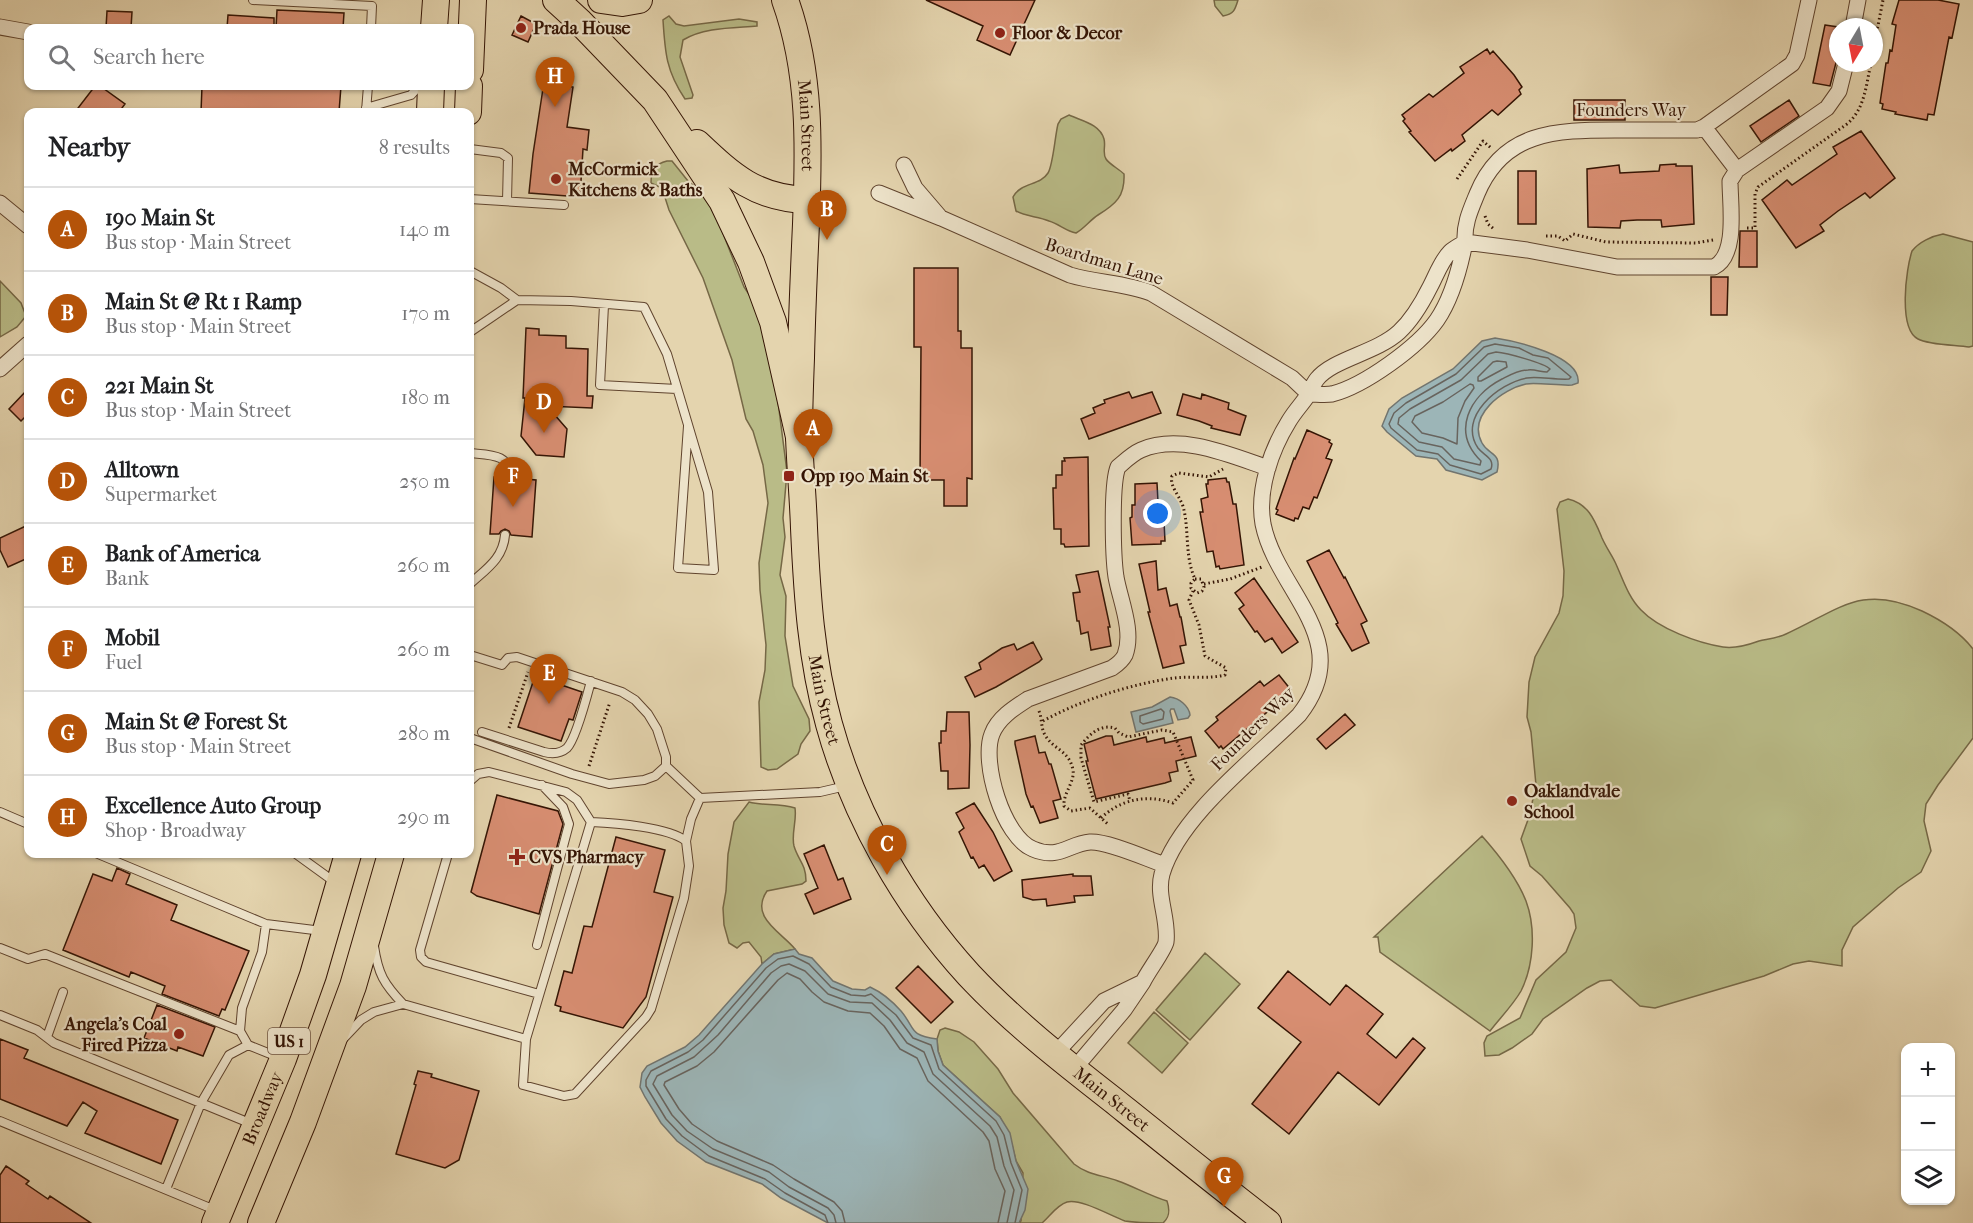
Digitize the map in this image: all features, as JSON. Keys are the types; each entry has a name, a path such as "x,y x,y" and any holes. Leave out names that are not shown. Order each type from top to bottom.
{"main road":[{"path":"434,24 436,0"},
{"path":"471,24 472,0"},
{"path":"474,26 484,8 492,0"},
{"path":"556,0 705,151 745,184 776,197 807,200"},
{"path":"601,0 622,3 639,0"},
{"name":"Main Street","path":"785,0 798,45 808,124 800,437 809,619 829,726 850,785 884,855 931,927 968,973 994,1000 1065,1062 1268,1223"},
{"path":"430,108 431,90"},
{"path":"468,108 469,90"},
{"path":"655,100 722,201 751,262 776,333 800,437"},
{"name":"Broadway","path":"217,1217 283,1059 326,932 347,858"},
{"name":"US 1","path":"261,1223 326,1062 353,986 390,858"}],"street":[{"path":"1704,127 1792,64 1797,55 1809,0"},
{"path":"1855,18 1858,0"},
{"path":"0,27 24,32"},
{"path":"1465,242 1527,250 1617,267 1708,268 1723,261 1730,247 1730,181 1737,170 1827,108 1839,92 1844,72"},
{"name":"Founders Way","path":"1309,394 1332,394 1384,369 1409,349 1436,321 1444,308 1461,263 1465,242 1464,227 1479,188 1499,160 1517,146 1557,131 1697,130 1704,127 1737,170"},
{"name":"Boardman Lane","path":"904,165 915,188 941,218"},
{"name":"Boardman Lane","path":"879,193 1070,275 1151,293 1292,378 1309,394"},
{"path":"0,203 24,223"},
{"name":"Founders Way","path":"1065,1062 1124,1010 1166,944 1160,887 1165,865 1182,834 1200,809 1299,715 1314,692 1319,663 1317,639 1309,615 1278,561 1266,534 1262,512 1263,488 1268,468 1288,422 1317,379 1328,370 1373,350 1399,331 1420,305 1450,251 1465,242"},
{"path":"0,369 24,348"},
{"path":"1165,865 1098,843 1082,844 1058,852 1044,852 1030,848 1017,838 1009,826 998,799 991,769 989,741 1000,719 1018,706 1034,697 1112,668 1125,654 1126,623 1115,571 1114,475 1118,467 1139,451 1162,444 1193,446 1268,468"},
{"path":"1065,1062 1104,1001 1143,982"}],"lane":[{"path":"253,0 372,3 371,24"},
{"path":"368,90 369,108"},
{"path":"377,108 411,95 415,90"},
{"path":"474,150 501,153 508,158 507,201"},
{"path":"474,199 564,205"},
{"path":"474,274 501,288 517,300"},
{"path":"474,329 517,300 571,301 644,308 667,354 708,492 714,570 678,568 688,426"},
{"path":"604,305 600,385 677,388"},
{"path":"474,454 500,457 508,466 509,478"},
{"path":"474,580 497,559 502,551 505,535"},
{"path":"474,656 502,665 508,658 517,657 622,692 635,700 648,714 657,729 666,757 666,766 700,798 820,792 850,785"},
{"path":"482,732 544,753 560,752 571,742 591,681"},
{"path":"474,739 572,774 609,784 644,780 655,776 666,766"},
{"path":"474,778 478,774 489,772 559,789 572,795 581,804 591,822 526,1039 523,1085 562,1096 570,1096 579,1091 648,1015 684,898 689,867 686,841 691,819 700,798"},
{"path":"537,945 569,824 563,807 542,785"},
{"path":"0,812 24,822"},
{"path":"591,822 613,823 661,831 674,834 686,841"},
{"path":"108,858 266,924 326,932"},
{"path":"302,858 339,885"},
{"path":"447,858 420,952 423,960 539,994"},
{"path":"266,924 262,952 242,1008 240,1031 248,1045 283,1059"},
{"path":"372,925 378,969 387,987 403,1004"},
{"path":"0,948 28,959 45,954 240,1031"},
{"path":"47,1037 63,992"},
{"path":"326,1062 360,1020 382,1008 403,1004 526,1039"},
{"path":"0,1015 37,1030 54,1042 256,1126"},
{"path":"166,1189 201,1103 229,1055 248,1045"},
{"path":"0,1121 166,1189 217,1217"},
{"path":"268,1223 272,1196"}],"path":[{"path":"1879,18 1883,0"},
{"path":"1546,236 1558,236 1565,241 1574,234 1606,242 1696,243 1721,239 1738,228 1755,228 1755,194 1758,187 1847,124 1856,115 1869,72"},
{"path":"1457,179 1483,141 1499,160"},
{"path":"1485,210 1488,224 1500,231"},
{"path":"1195,579 1188,555 1182,501 1172,486 1171,478 1175,474 1209,477 1222,469 1241,470 1245,460"},
{"path":"1204,584 1230,579 1278,561"},
{"path":"1043,721 1076,705 1142,685 1178,677 1225,675 1226,668 1205,657 1199,625 1189,600 1193,591 1191,583 1195,579 1201,579 1204,584 1202,591 1197,593 1193,591"},
{"path":"509,728 528,670"},
{"path":"1034,697 1043,721 1043,731 1051,743 1067,753 1073,771 1064,806 1071,811 1090,808 1109,825"},
{"path":"587,773 610,702"},
{"path":"1101,818 1116,805 1130,801 1158,798 1173,803 1193,780 1173,732 1162,730 1128,737 1119,733 1115,728 1105,726 1087,737 1081,745 1081,758 1094,802 1128,794 1130,801"}],"green space":[{"path":"1214,0 1238,0 1234,11 1223,16 1215,6"},
{"path":"669,16 676,24 684,26 739,19 757,22 757,26 710,30 683,40 680,57 693,95 692,98 685,99 674,79 668,61 663,20"},
{"path":"1069,115 1099,130 1104,139 1106,159 1124,174 1123,188 1118,199 1076,233 1045,219 1016,211 1013,197 1016,192 1040,180 1048,173 1058,124 1061,119"},
{"path":"667,161 672,161 688,181 703,193 717,218 744,287 754,302 772,360 787,472 783,518 785,537 780,575 786,596 785,636 793,686 809,719 810,731 801,744 798,754 777,769 768,770 761,767 759,702 765,670 766,645 759,563 768,503 763,465 753,431 746,419 732,360 703,278 669,210 662,188 651,183 654,168"},
{"path":"1943,234 1973,242 1973,346 1969,347 1923,341 1912,333 1908,324 1905,298 1912,251 1926,240"},
{"path":"0,281 21,303 24,318 17,327 0,337"},
{"path":"1568,499 1581,505 1590,514 1636,605 1658,623 1691,639 1723,647 1741,646 1783,635 1836,609 1866,600 1882,599 1901,603 1936,618 1956,632 1973,649 1973,738 1926,804 1924,821 1931,851 1921,872 1898,888 1853,927 1842,950 1842,966 1809,961 1793,964 1764,976 1655,1008 1640,1006 1611,980 1600,981 1543,1019 1532,1034 1512,1048 1499,1055 1485,1056 1484,1043 1487,1036 1520,1018 1536,980 1566,952 1576,928 1574,914 1570,908 1530,866 1521,839 1529,817 1536,785 1531,732 1527,717 1529,682 1535,657 1559,613 1563,596 1564,571 1557,509 1560,502"},
{"path":"749,802 795,808 793,841 806,875 806,881 802,884 767,891 762,900 764,916 795,949 774,954 762,964 761,957 749,942 737,948 729,943 724,925 723,908 728,854 734,822"},
{"path":"1482,836 1518,884 1526,901 1532,934 1529,970 1521,991 1490,1031 1380,952 1378,937 1374,937"},
{"path":"1205,953 1240,984 1190,1040 1156,1010"},
{"path":"1154,1012 1188,1043 1162,1073 1128,1043"},
{"path":"945,1028 959,1032 974,1042 998,1069 1013,1093 1074,1164 1090,1173 1118,1181 1167,1201 1169,1213 1165,1221 1163,1223 1139,1223 1125,1221 1073,1201 1060,1206 1042,1223 1019,1223 1021,1221 1023,1173 1016,1161 1000,1117 943,1065 937,1039 940,1030"}],"water":[{"path":"1495,338 1531,346 1559,358 1570,365 1576,373 1578,383 1572,385 1526,384 1507,391 1490,405 1483,413 1479,423 1479,433 1482,443 1498,461 1497,472 1482,480 1446,470 1437,459 1416,456 1382,426 1389,409 1402,398 1453,369 1482,341"},
{"path":"1170,697 1186,706 1190,715 1188,718 1178,720 1174,709 1171,709 1173,723 1136,732 1131,712 1152,707"},
{"path":"795,949 799,954 812,958 833,981 852,989 865,990 870,987 878,992 901,1011 917,1033 937,1039 943,1065 1000,1117 1010,1133 1016,1161 1028,1189 1025,1210 1019,1223 828,1223 781,1198 762,1184 706,1162 677,1141 661,1123 640,1087 642,1073 647,1066 685,1047 699,1035 762,964 774,954"}],"building":[{"name":"Floor & Decor","path":"926,0 1035,0 1010,55 977,40 983,26"},
{"path":"1899,0 1938,0 1959,4 1952,38 1949,37 1934,115 1928,114 1927,120 1895,114 1896,112 1882,109 1883,104 1880,103 1886,63 1888,63 1890,50 1892,51 1896,25 1892,24"},
{"path":"277,10 344,13 343,24 276,24"},
{"path":"107,11 132,12 131,24 106,24"},
{"path":"228,15 274,18 274,24 227,24"},
{"name":"Prada House","path":"521,16 536,24 528,42 512,35"},
{"path":"1825,25 1829,26 1829,72 1834,72 1830,86 1813,83"},
{"path":"1487,49 1490,54 1493,51 1514,75 1522,87 1519,90 1521,94 1498,115 1492,110 1462,135 1465,141 1435,161 1409,132 1411,131 1403,121 1405,119 1402,115 1429,94 1433,97 1464,73 1460,67"},
{"path":"544,82 573,87 567,127 589,130 587,150 583,149 580,197 529,193"},
{"path":"92,90 106,90 125,104 122,108 78,108"},
{"path":"202,90 341,90 339,108 201,108"},
{"path":"1574,100 1625,100 1625,120 1574,120"},
{"path":"1789,100 1799,116 1761,142 1750,126"},
{"path":"1861,131 1895,178 1870,198 1865,193 1838,211 1820,225 1824,231 1796,248 1762,200 1787,180 1792,185 1837,154 1833,147"},
{"path":"1676,164 1676,166 1692,166 1694,224 1662,227 1661,220 1637,220 1621,221 1620,228 1588,227 1587,169 1619,165 1620,173 1659,171 1660,165"},
{"path":"1518,171 1536,171 1536,224 1518,224"},
{"path":"1740,231 1757,231 1757,267 1739,267"},
{"path":"914,268 958,268 958,331 961,331 961,348 972,348 972,479 967,478 967,506 944,506 944,480 920,480 921,347 914,347"},
{"path":"1711,277 1728,277 1727,315 1711,315"},
{"path":"526,328 539,329 539,335 566,336 566,348 588,349 587,396 593,396 592,408 547,406 567,429 564,457 536,455 521,436 525,398 523,398"},
{"path":"1129,392 1132,398 1152,392 1161,413 1089,439 1081,419 1095,413 1093,408 1105,403 1104,400"},
{"path":"24,393 24,418 21,421 9,409"},
{"path":"1183,394 1201,399 1202,394 1229,403 1228,409 1246,416 1240,435 1211,428 1212,426 1199,421 1177,415"},
{"path":"1307,430 1330,440 1332,444 1326,458 1332,460 1317,498 1314,497 1309,509 1303,507 1298,519 1295,518 1294,521 1276,514 1278,510 1276,509 1294,458"},
{"path":"1088,457 1089,546 1065,547 1061,544 1061,529 1054,529 1053,488 1056,488 1056,475 1062,475 1064,458"},
{"path":"494,477 503,477 504,482 508,484 513,483 515,478 536,480 532,537 511,535 505,529 499,534 490,534"},
{"path":"1226,478 1229,482 1233,504 1236,504 1244,565 1220,569 1219,566 1216,567 1213,551 1207,552 1200,512 1203,512 1201,499 1208,497 1206,484 1208,480"},
{"path":"1157,483 1158,502 1163,502 1165,541 1161,541 1161,544 1132,545 1130,518 1132,517 1132,505 1135,505 1135,484"},
{"path":"24,527 24,560 8,567 0,550 0,538"},
{"path":"1329,550 1367,621 1361,624 1369,643 1352,651 1336,624 1338,623 1307,561"},
{"path":"1156,561 1158,590 1166,588 1170,606 1177,604 1186,645 1180,646 1184,663 1163,668 1148,612 1150,612 1139,564"},
{"path":"1098,571 1110,627 1108,627 1111,646 1091,650 1088,632 1081,634 1073,593 1080,592 1076,575"},
{"path":"1254,578 1298,642 1282,653 1272,638 1265,642 1257,631 1255,632 1239,609 1244,605 1235,593"},
{"path":"1033,642 1042,659 1039,662 975,697 965,677 981,669 979,663 1002,648 1014,644 1017,650"},
{"path":"1279,675 1291,690 1290,693 1223,749 1221,746 1219,748 1205,731 1218,720 1216,717 1260,681 1264,686"},
{"path":"535,676 582,692 573,720 569,719 561,741 518,727"},
{"path":"947,712 969,712 969,788 948,789 948,771 941,771 939,743 941,743 941,731 946,731"},
{"path":"1345,714 1355,725 1326,749 1317,739"},
{"path":"1035,736 1039,753 1045,752 1051,764 1061,799 1053,801 1058,818 1040,823 1026,794 1015,744 1015,741"},
{"path":"1112,736 1114,745 1146,737 1147,742 1164,738 1165,743 1191,737 1196,756 1176,761 1178,771 1169,773 1171,781 1096,799 1084,744"},
{"name":"CVS Pharmacy","path":"497,795 558,811 563,824 539,914 477,896 471,892"},
{"path":"974,803 993,832 1012,871 994,881 984,865 979,868 973,857 971,858 959,832 964,828 956,813"},
{"path":"616,837 665,850 654,892 673,897 646,997 623,1028 560,1011 561,1007 555,1005 564,971 572,973 584,926 592,927"},
{"path":"824,845 838,880 843,878 851,899 814,914 805,894 818,888 804,854"},
{"path":"117,868 130,874 126,884 177,905 171,920 249,951 225,1010 222,1009 219,1016 162,994 165,986 131,972 129,977 63,950 93,874 112,881"},
{"path":"1073,874 1073,876 1091,876 1093,895 1074,896 1075,902 1047,906 1046,899 1033,900 1023,897 1022,880"},
{"path":"918,966 953,1002 931,1023 896,988"},
{"path":"1288,971 1330,1005 1346,985 1383,1014 1367,1034 1396,1058 1413,1038 1425,1048 1379,1105 1338,1072 1289,1134 1252,1104 1301,1042 1258,1008"},
{"name":"Angela's Coal Fired Pizza","path":"157,1005 215,1027 203,1056 178,1047 177,1051 144,1038"},
{"path":"0,1039 28,1050 24,1058 178,1120 161,1164 85,1133 97,1111 83,1102 67,1126 0,1099"},
{"path":"418,1071 479,1091 459,1160 445,1168 396,1154"},
{"path":"6,1166 29,1181 26,1184 48,1199 50,1196 91,1223 0,1223 0,1175"}],"place":[{"name":"Prada House","path":"521,28"},
{"name":"Floor & Decor","path":"1000,33"},
{"name":"Excellence Auto Group","path":"555,107"},
{"name":"McCormick Kitchens & Baths","path":"556,179"},
{"name":"Main St @ Rt 1 Ramp","path":"827,240"},
{"name":"Alltown","path":"544,433"},
{"name":"190 Main St","path":"813,459"},
{"name":"Opp 190 Main St","path":"789,476"},
{"name":"Mobil","path":"513,507"},
{"name":"Bank of America","path":"549,704"},
{"name":"Oaklandvale School","path":"1512,801"},
{"name":"CVS Pharmacy","path":"517,857"},
{"name":"221 Main St","path":"887,875"},
{"name":"Angela's Coal Fired Pizza","path":"179,1034"},
{"name":"Main St @ Forest St","path":"1224,1207"}]}
